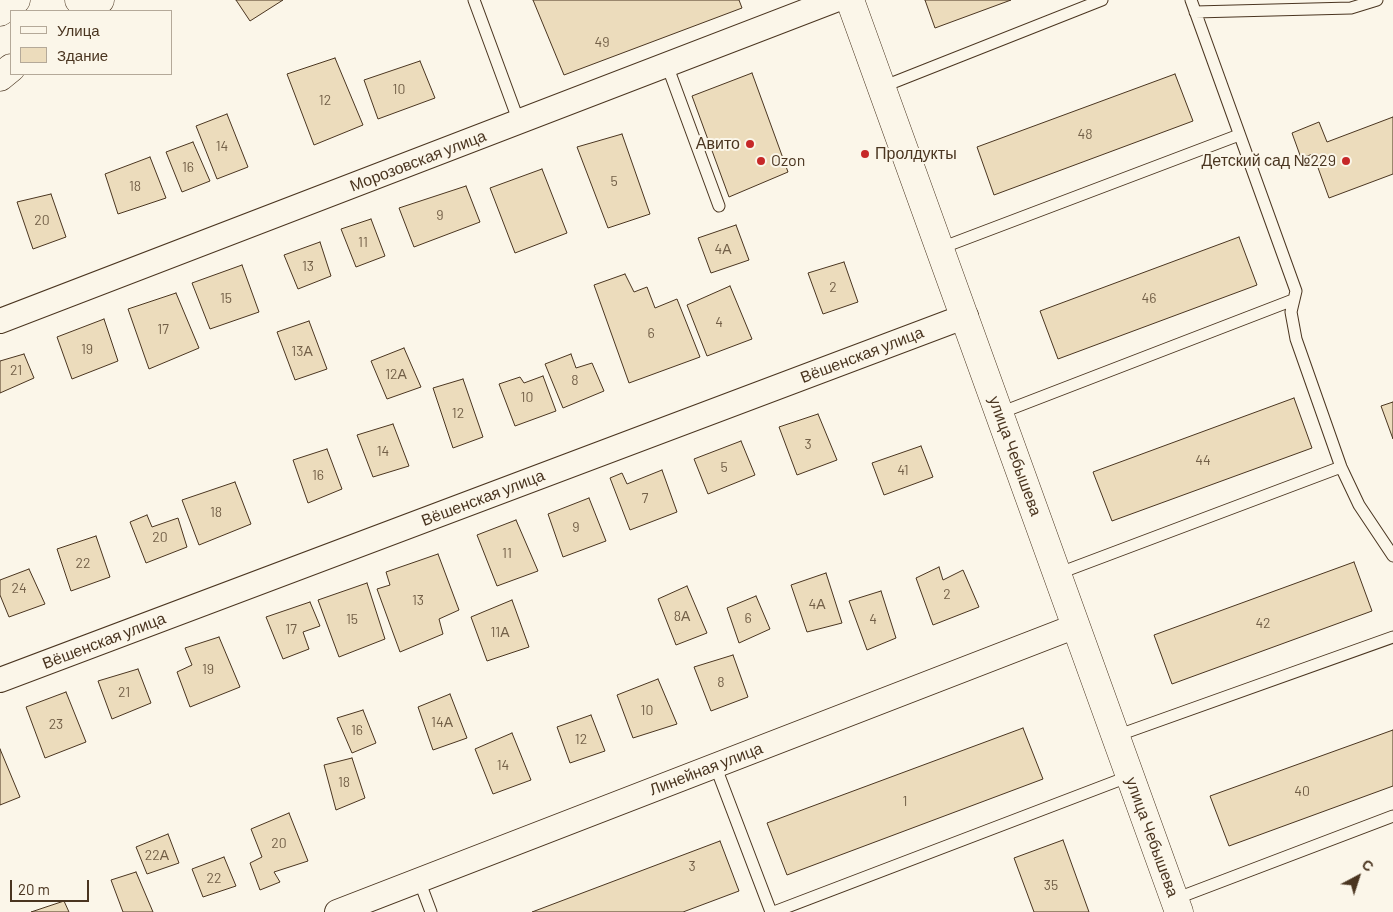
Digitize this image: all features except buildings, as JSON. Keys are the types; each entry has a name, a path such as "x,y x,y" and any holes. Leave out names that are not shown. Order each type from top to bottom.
{"main road":[{"path":"0,12 16,0"},
{"path":"79,0 84,4 102,0"},
{"path":"89,10 102,0"},
{"name":"улица Чебышева","path":"850,0 966,316 1177,905"},
{"path":"0,77 10,69"}],"street":[{"name":"Морозовская улица","path":"0,322 836,0"},
{"name":"Вёшенская улица","path":"0,680 966,316"},
{"name":"Линейная улица","path":"337,912 1076,626"}],"lane":[{"path":"474,0 519,122"},
{"path":"882,87 1102,0"},
{"path":"1191,0 1296,291 1291,312 1296,340 1340,467 1359,505 1393,556"},
{"path":"1195,12 1352,8 1377,0"},
{"path":"667,65 719,206"},
{"path":"941,248 1239,135"},
{"path":"1000,413 1294,300"},
{"path":"1057,574 1340,467"},
{"path":"1116,736 1393,637"},
{"path":"715,766 772,912 1130,776"},
{"path":"1177,905 1393,816"},
{"path":"419,880 431,912"}],"place":[{"name":"Авито","path":"750,144"},
{"name":"Пролдукты","path":"865,154"},
{"name":"Ozon","path":"761,161"},
{"name":"Детский сад №229","path":"1346,161"}]}
